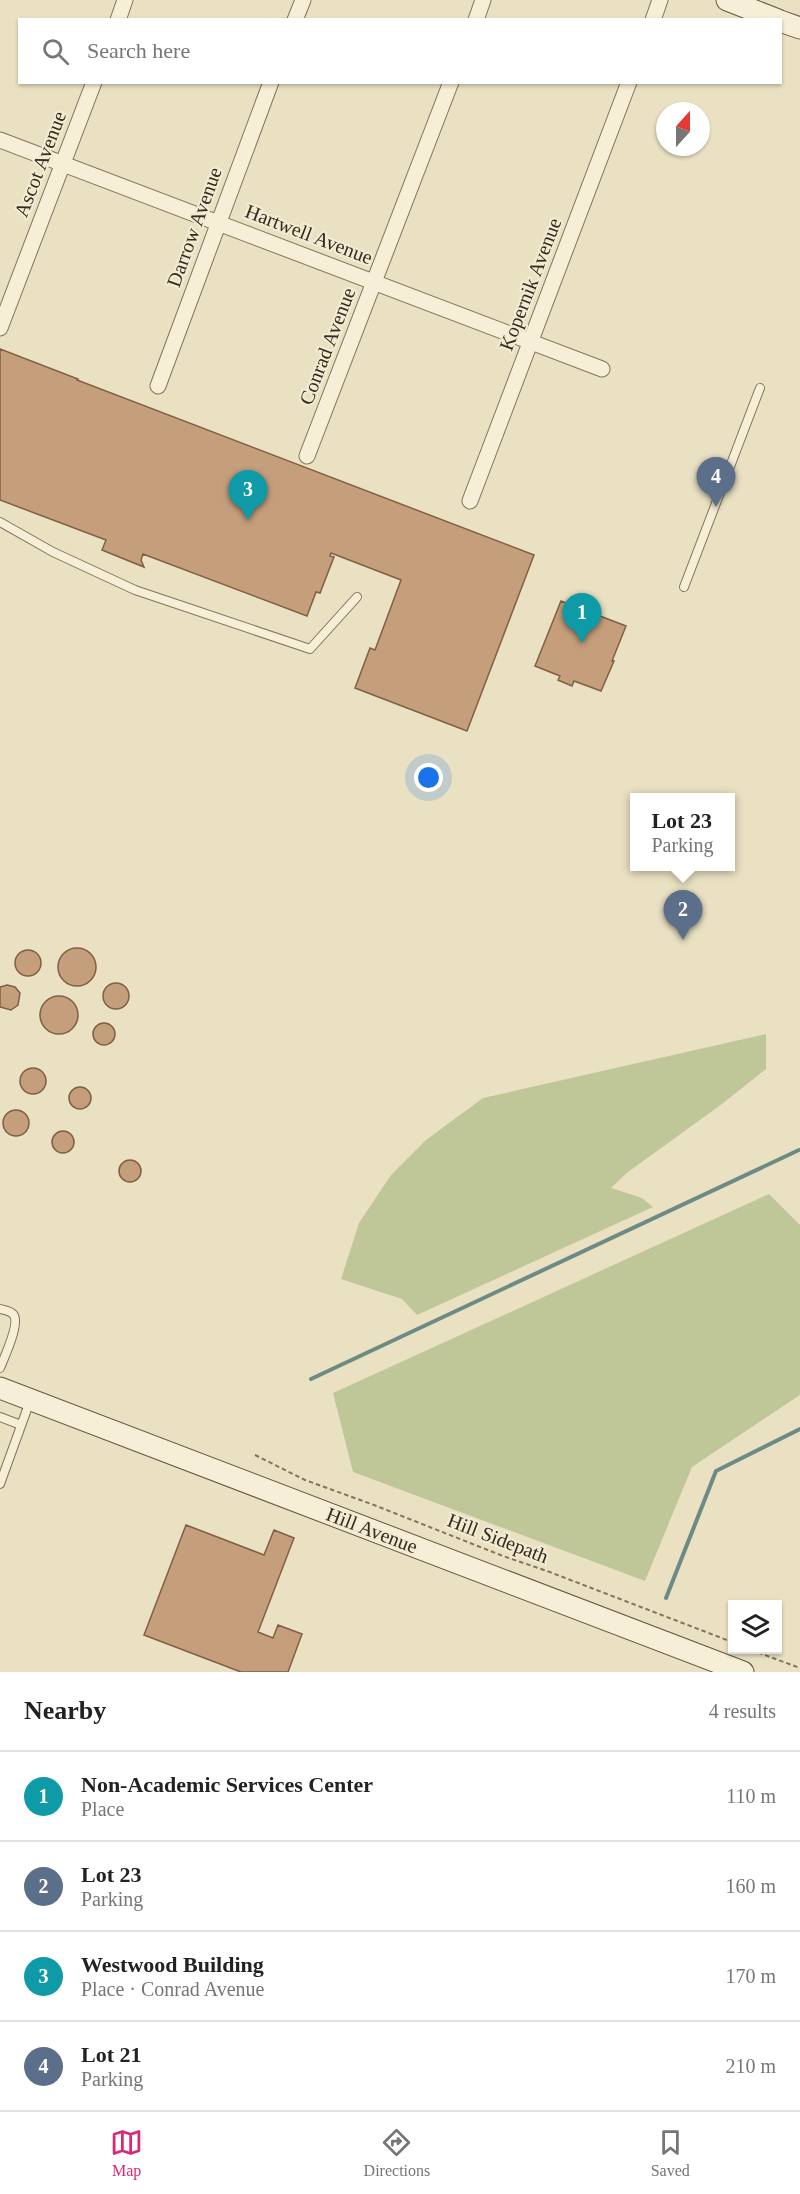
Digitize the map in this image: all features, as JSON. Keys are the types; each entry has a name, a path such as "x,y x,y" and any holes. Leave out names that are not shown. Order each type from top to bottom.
{"main road":[{"path":"727,0 774,18"},
{"path":"782,21 800,28"},
{"name":"Hill Avenue","path":"0,1388 743,1672"}],"street":[{"path":"119,18 125,0"},
{"path":"296,18 303,0"},
{"path":"477,18 483,0"},
{"path":"654,18 660,0"},
{"name":"Ascot Avenue","path":"0,328 93,84"},
{"name":"Darrow Avenue","path":"158,386 270,84"},
{"name":"Conrad Avenue","path":"307,456 450,84"},
{"name":"Kopernik Avenue","path":"470,501 628,84"},
{"name":"Hartwell Avenue","path":"0,140 602,369"}],"lane":[{"path":"684,587 760,388"},
{"path":"0,522 53,552 135,590 310,649 357,597"},
{"path":"0,1309 12,1312 16,1325 0,1368"},
{"path":"0,1484 30,1400"},
{"path":"0,1417 21,1425"}],"path":[{"name":"Hill Sidepath","path":"255,1455 305,1480 728,1640"},
{"path":"762,1654 800,1668"}],"green space":[{"path":"766,1034 766,1069 628,1172 611,1188 642,1198 653,1207 417,1315 402,1299 341,1279 359,1223 391,1175 426,1140 483,1098"},
{"path":"769,1194 800,1225 800,1395 692,1467 645,1581 353,1472 333,1393"}],"building":[{"path":"0,349 534,555 467,731 355,688 370,648 375,650 401,580 331,553 330,556 334,557 320,593 316,592 307,616 143,554 141,560 144,567 102,550 106,540 0,500"},
{"path":"561,601 626,626 601,691 574,681 572,686 558,680 560,676 535,666"},
{"path":"77,948 90,954 96,967 90,980 77,986 64,980 58,967 64,954"},
{"path":"28,950 37,954 41,963 37,972 28,976 19,972 15,963 19,954"},
{"path":"116,983 125,987 129,996 125,1005 116,1009 107,1005 103,996 107,987"},
{"path":"7,985 15,987 20,993 18,1005 11,1010 0,1007 0,987"},
{"path":"59,996 72,1002 78,1015 72,1028 59,1034 46,1028 40,1015 46,1002"},
{"path":"104,1023 112,1026 115,1034 112,1042 104,1045 96,1042 93,1034 96,1026"},
{"path":"33,1068 42,1072 46,1081 42,1090 33,1094 24,1090 20,1081 24,1072"},
{"path":"80,1087 88,1090 91,1098 88,1106 80,1109 72,1106 69,1098 72,1090"},
{"path":"16,1110 25,1114 29,1123 25,1132 16,1136 7,1132 3,1123 7,1114"},
{"path":"63,1131 71,1134 74,1142 71,1150 63,1153 55,1150 52,1142 55,1134"},
{"path":"130,1160 138,1163 141,1171 138,1179 130,1182 122,1179 119,1171 122,1163"},
{"path":"186,1525 264,1555 274,1530 294,1538 258,1632 273,1638 278,1625 302,1634 288,1672 241,1672 144,1635"}],"waterway":[{"path":"311,1379 799,1150"},
{"path":"666,1598 716,1471 800,1429"}],"place":[{"name":"Lot 21","path":"716,507"},
{"name":"Westwood Building","path":"248,520"},
{"name":"Non-Academic Services Center","path":"582,643"},
{"name":"Lot 23","path":"683,940"}]}
